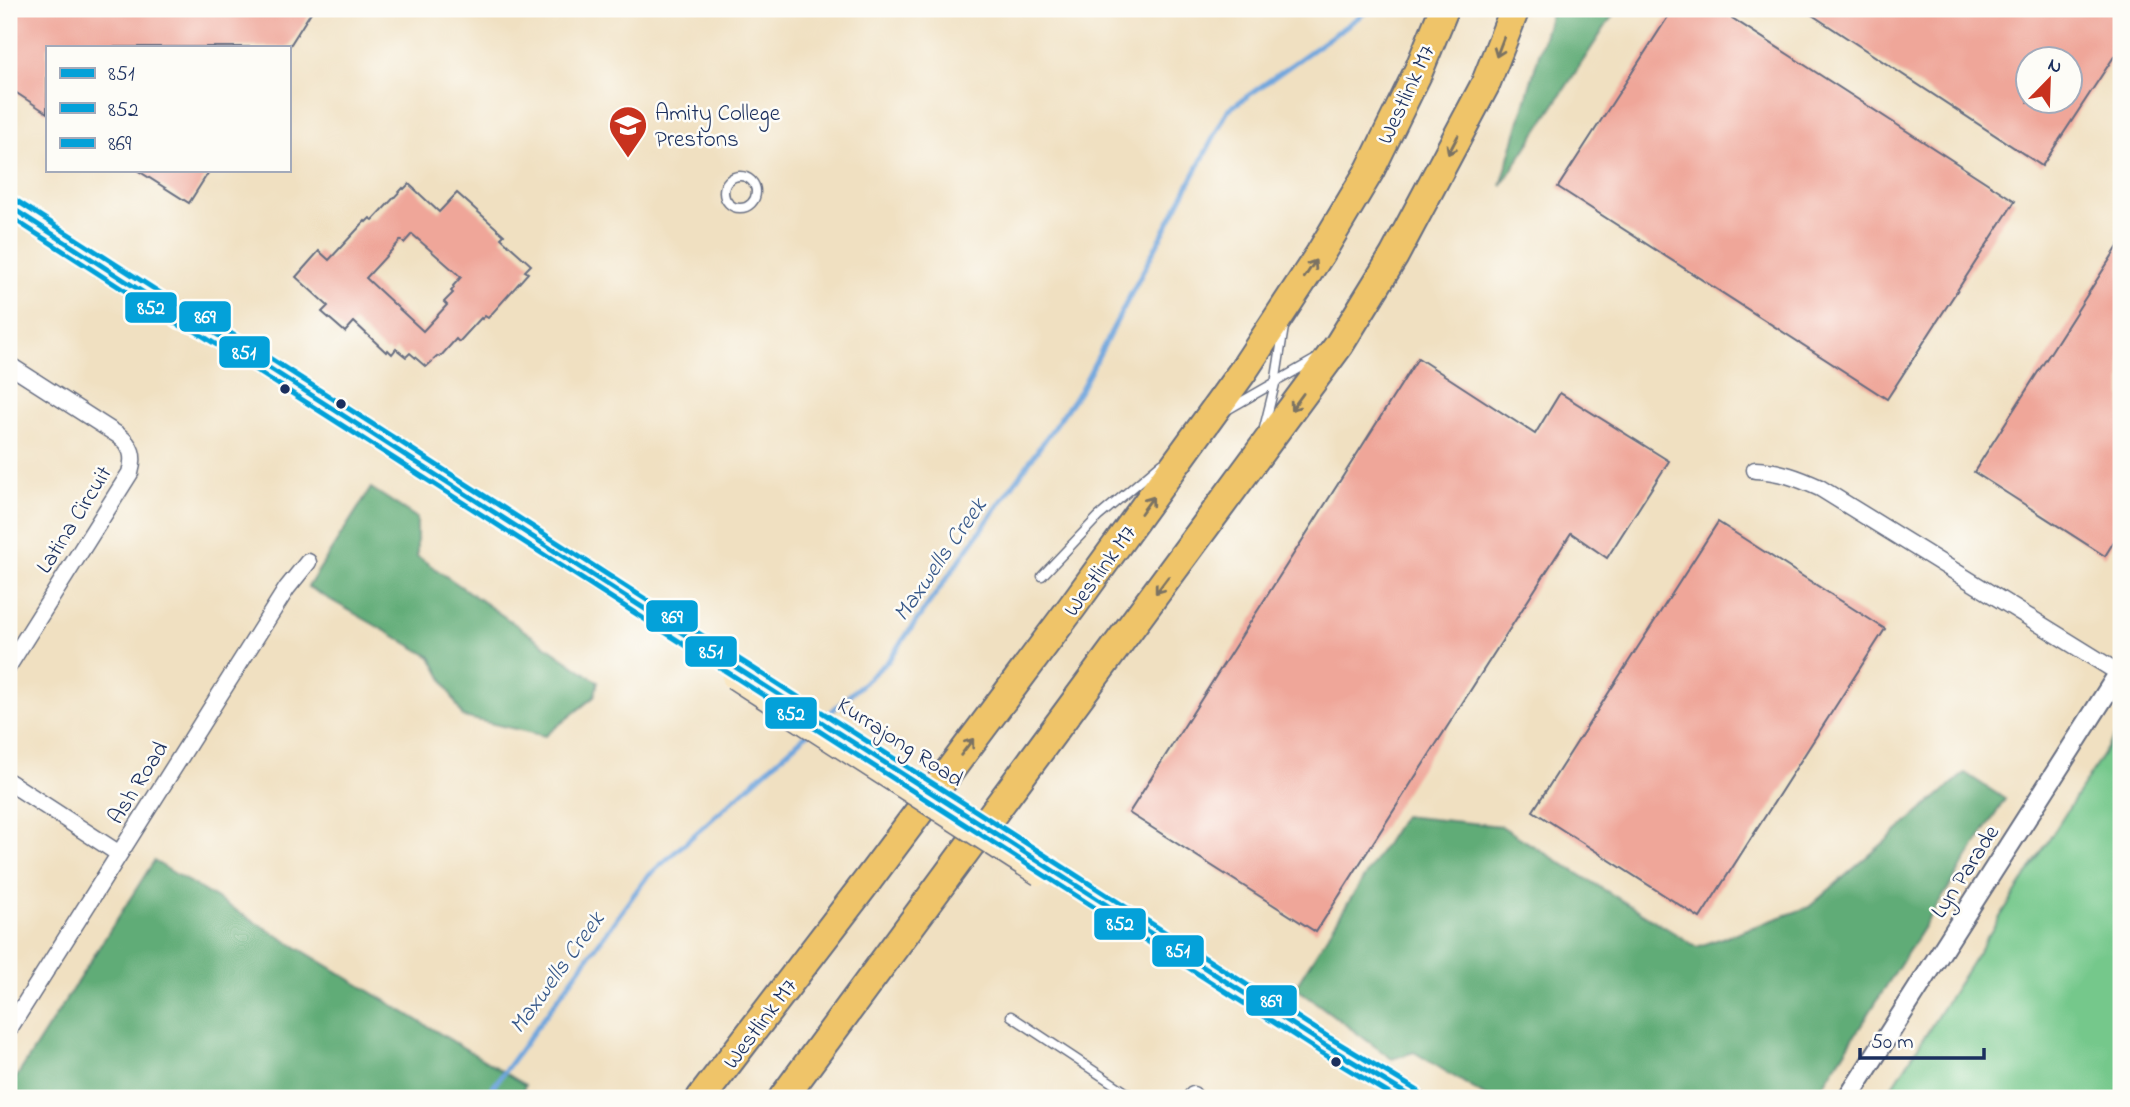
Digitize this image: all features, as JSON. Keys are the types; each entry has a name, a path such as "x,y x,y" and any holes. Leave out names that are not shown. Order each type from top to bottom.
{"highway":[{"name":"Westlink M7","path":"701,1098 868,880 1206,424 1287,304 1370,170 1418,72 1444,9"},
{"path":"783,1098 1339,345 1394,256 1485,85 1515,9"},
{"path":"795,1098 884,976 950,872"},
{"path":"714,1098 857,902 868,880"}],"main road":[{"name":"Kurrajong Road","path":"9,206 183,318 199,323 1042,870 1413,1098"},
{"name":"Kurrajong Road","path":"1042,870 1265,1021 1391,1098"}],"street":[{"name":"Latina Circuit","path":"9,365 118,435 130,448 133,461 130,472 9,665"},
{"path":"1755,470 1776,471 1820,488 2120,671"},
{"name":"Ash Road","path":"9,1029 287,588 308,562"},
{"name":"Lyn Parade","path":"1848,1098 2120,671"},
{"path":"9,782 118,853"}],"lane":[{"path":"1257,457 1275,384 1287,304"},
{"path":"1042,576 1098,517 1206,424 1339,345"},
{"path":"1011,1016 1135,1098"}],"green space":[{"path":"1552,9 1620,9 1615,12 1501,186"},
{"path":"371,488 417,518 417,556 598,682 594,697 545,736 463,717 431,657 308,587"},
{"path":"2121,726 2121,1098 1901,1098 1890,1091"},
{"path":"1965,773 2005,799 1815,1098 1489,1098 1414,1052 1392,1059 1295,987 1403,816 1501,826 1697,947 1809,907"},
{"path":"154,861 525,1085 520,1098 9,1098 9,1089"}],"building":[{"path":"9,9 313,9 290,46 46,46 46,112 9,88"},
{"path":"1673,9 1718,9 2015,201 1887,399 1558,187"},
{"path":"1803,9 2121,9 2121,46 2084,102 2084,46 2014,46 2014,116 2075,116 2042,166"},
{"path":"140,172 209,172 189,203"},
{"path":"409,184 439,212 457,193 504,235 501,238 531,265 525,271 528,273 488,318 481,318 459,342 456,339 440,357 426,367 410,353 406,357 396,349 392,354 388,350 386,352 354,322 345,332 322,312 328,306 296,277 319,251 329,260 365,221 370,218 373,220","holes":["412,234 461,277 453,286 453,293 444,302 447,305 423,331 366,278 401,240 404,243"]},
{"path":"2121,242 2121,530 2105,556 1974,472"},
{"path":"1418,358 1535,434 1560,393 1669,461 1607,558 1571,533 1316,932 1129,813"},
{"path":"1718,522 1885,629 1700,918 1533,811"}],"waterway":[{"name":"Maxwells Creek","path":"815,726 888,661 1081,389 1228,110 1370,9"},
{"name":"Maxwells Creek","path":"485,1098 646,878 808,733"}],"transit line":[{"name":"869","path":"14,199 187,310 204,316 1330,1038 1418,1091"},
{"name":"851","path":"9,206 183,318 199,323 1325,1045 1413,1098"},
{"name":"852","path":"9,216 178,325 195,331 1320,1052 1396,1098"}],"place":[{"name":"Amity College Prestons","path":"628,159"}]}
